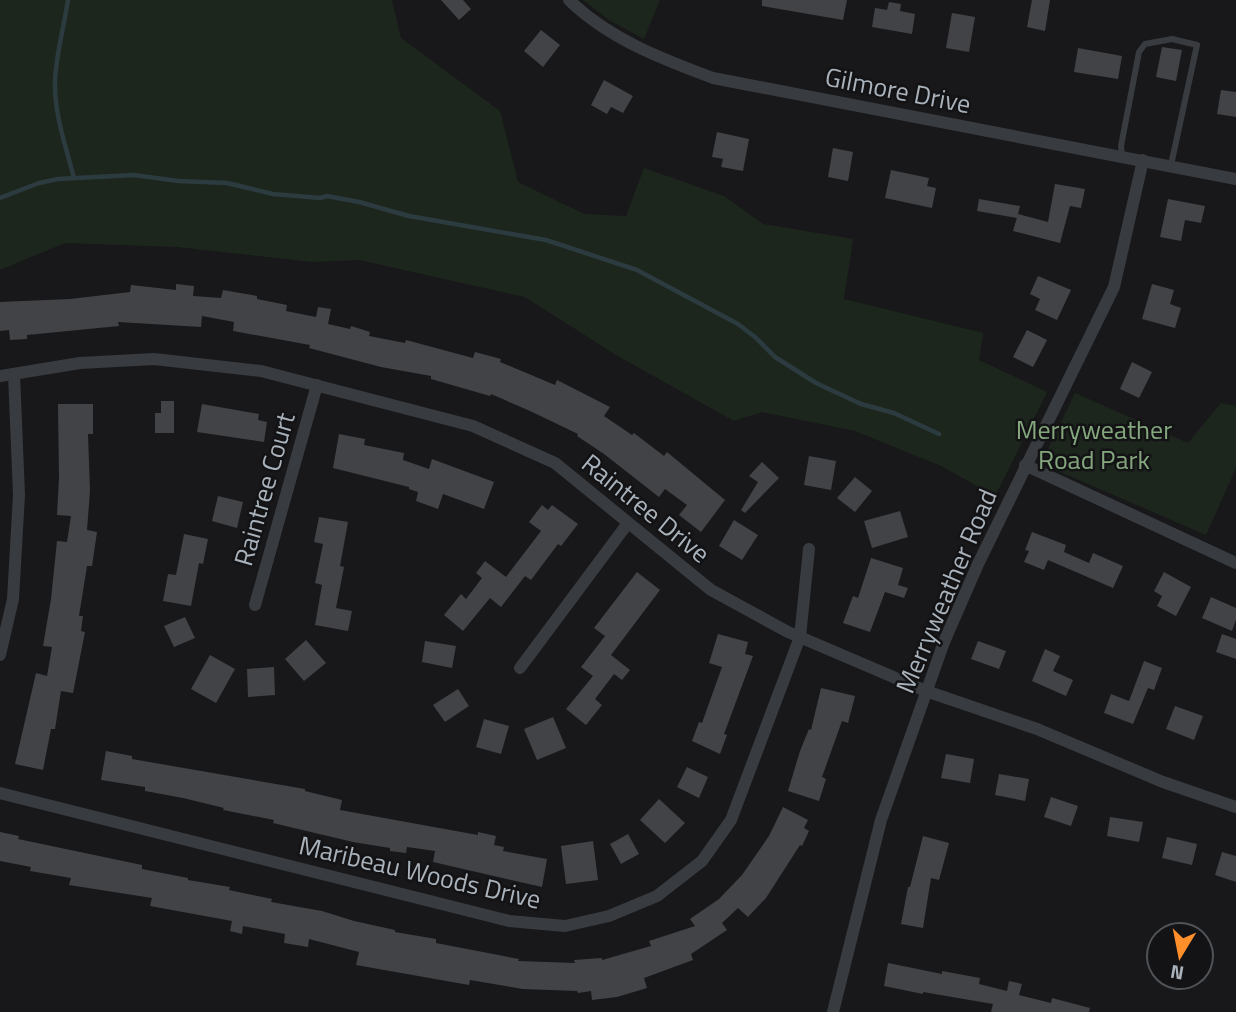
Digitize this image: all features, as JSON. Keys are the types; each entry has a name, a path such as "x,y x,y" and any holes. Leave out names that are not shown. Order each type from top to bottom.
{"street":[{"name":"Gilmore Drive","path":"569,0 614,35 663,60 713,78 1236,179"},
{"name":"Merryweather Road","path":"837,1011 881,820 926,691 958,608 1114,287 1143,160"},
{"name":"Raintree Drive","path":"0,376 80,363 153,359 261,371 473,426 555,463 711,590 800,637 926,691 1037,729 1163,782 1236,807"},
{"path":"0,655 13,599 19,495 14,374"},
{"name":"Raintree Court","path":"256,604 317,385"},
{"path":"1025,466 1236,563"},
{"path":"520,667 628,523"},
{"name":"Maribeau Woods Drive","path":"0,793 509,921 565,926 610,916 657,896 702,861 731,820 800,637 809,549"}],"lane":[{"path":"1122,156 1121,146 1139,52 1145,44 1172,39 1196,45 1171,165"}],"green space":[{"path":"0,0 392,0 401,38 500,111 518,182 584,214 626,216 644,168 724,196 763,224 853,239 844,299 983,333 979,360 1047,392 995,496 941,466 855,431 762,412 734,421 616,355 525,297 359,260 313,262 177,247 65,243 0,270"},
{"path":"583,0 660,0 644,39 609,20"},
{"name":"Merryweather Road Park","path":"1075,393 1188,443 1221,403 1236,406 1236,468 1206,535 1051,468 1046,453"}],"building":[{"path":"441,0 463,0 471,9 459,20"},
{"path":"762,0 847,0 843,20 762,6"},
{"path":"1032,0 1050,0 1045,31 1027,27"},
{"path":"889,2 901,4 900,11 915,14 912,34 872,27 875,8 887,10"},
{"path":"952,13 975,17 969,52 946,48"},
{"path":"541,30 560,45 543,67 524,51"},
{"path":"1162,47 1182,50 1176,81 1156,77"},
{"path":"1078,48 1122,56 1118,79 1074,72"},
{"path":"604,80 633,96 623,113 611,107 607,114 591,105"},
{"path":"1221,90 1236,92 1236,117 1217,114"},
{"path":"717,132 749,139 743,171 721,167 723,159 712,157"},
{"path":"833,148 853,152 848,181 828,177"},
{"path":"891,170 929,178 927,186 936,188 932,208 885,198"},
{"path":"1055,184 1085,189 1081,208 1070,206 1060,243 1013,231 1018,214 1048,222"},
{"path":"979,199 1020,206 1017,218 977,211"},
{"path":"1168,199 1205,206 1201,223 1185,220 1181,241 1160,237"},
{"path":"1038,276 1071,290 1057,320 1035,310 1040,299 1030,294"},
{"path":"176,284 194,286 193,296 221,298 223,290 257,296 257,299 287,305 286,311 316,317 318,307 331,309 328,324 350,329 351,326 370,332 369,336 405,343 406,340 473,358 475,352 501,359 500,362 555,385 557,380 610,407 604,416 632,435 634,433 664,456 667,452 725,500 701,532 679,515 687,505 665,489 659,497 577,436 578,434 530,411 491,394 490,396 431,379 431,376 381,367 309,348 310,345 233,331 234,322 202,316 201,327 118,322 119,326 27,335 27,339 10,340 9,330 0,331 0,302 70,299 130,292 131,285 176,290"},
{"path":"1152,284 1174,290 1170,304 1181,308 1175,328 1142,319"},
{"path":"1027,330 1047,340 1033,367 1013,357"},
{"path":"1132,362 1152,372 1139,398 1120,389"},
{"path":"161,401 174,401 174,433 155,433 155,413 161,413"},
{"path":"58,404 93,404 93,434 88,434 90,491 87,530 97,532 92,566 87,566 79,616 83,616 81,631 85,632 73,693 61,691 55,729 51,729 43,770 15,764 36,673 47,676 52,647 43,646 57,541 67,542 71,516 57,515"},
{"path":"202,404 259,414 258,420 267,422 264,442 197,432"},
{"path":"339,434 365,439 364,445 404,453 403,460 429,469 432,459 494,482 484,509 443,494 438,509 416,501 418,492 409,487 333,468"},
{"path":"809,456 836,461 831,490 804,485"},
{"path":"762,462 779,478 745,513 741,510 758,482 749,476"},
{"path":"855,477 872,491 855,512 837,498"},
{"path":"218,496 243,502 237,528 212,521"},
{"path":"542,505 548,510 552,505 578,524 561,546 558,544 531,580 525,576 501,607 490,598 463,631 444,615 461,594 466,599 482,578 476,573 485,561 506,577 541,531 529,522"},
{"path":"900,511 908,537 872,548 864,521"},
{"path":"319,517 348,522 340,566 344,567 336,608 352,611 348,631 315,625 322,585 315,583 323,544 314,542"},
{"path":"734,520 758,535 742,560 719,546"},
{"path":"1032,532 1066,545 1064,552 1089,563 1093,553 1123,566 1113,588 1048,560 1044,570 1024,562 1029,551 1025,550"},
{"path":"184,534 208,539 203,564 199,563 191,606 163,601 168,574 176,575"},
{"path":"871,558 903,568 898,585 908,588 904,598 885,592 870,632 843,623 853,596 858,598"},
{"path":"637,572 660,590 611,655 630,670 622,680 614,674 595,699 602,705 586,725 566,709 593,676 581,667 605,636 594,628"},
{"path":"1164,572 1191,587 1176,616 1157,606 1162,596 1154,591"},
{"path":"1211,597 1236,608 1232,631 1202,618"},
{"path":"185,617 195,638 174,647 164,626"},
{"path":"718,634 748,642 745,654 753,656 724,734 727,735 720,754 692,741 699,722 702,723 722,667 709,663"},
{"path":"1222,634 1236,639 1236,659 1216,652"},
{"path":"306,640 326,663 304,681 285,659"},
{"path":"425,641 456,646 452,668 422,662"},
{"path":"978,641 1006,651 999,669 971,659"},
{"path":"1045,649 1060,656 1053,671 1073,680 1066,696 1032,681"},
{"path":"210,655 235,669 216,703 191,689"},
{"path":"1144,661 1162,668 1154,690 1148,688 1133,724 1104,713 1111,694 1129,701"},
{"path":"274,667 275,695 248,697 247,669"},
{"path":"821,688 855,696 848,723 842,721 822,777 826,779 819,801 788,791 800,751 809,729 811,730"},
{"path":"458,689 469,706 445,722 433,705"},
{"path":"1175,706 1203,716 1194,740 1166,729"},
{"path":"553,717 566,748 537,760 524,729"},
{"path":"484,719 509,726 501,754 476,747"},
{"path":"106,751 132,756 132,759 305,789 342,800 340,810 496,836 494,845 504,847 503,851 547,859 542,887 433,862 435,851 407,847 406,853 390,851 390,848 353,842 273,823 274,820 145,791 145,787 101,780"},
{"path":"946,754 974,759 970,783 941,778"},
{"path":"687,767 708,777 699,798 677,787"},
{"path":"999,774 1029,779 1025,801 995,795"},
{"path":"1051,797 1078,806 1071,826 1044,817"},
{"path":"659,799 685,823 665,843 640,820"},
{"path":"783,807 808,820 804,828 809,831 802,846 800,845 766,898 748,917 738,908 722,923 727,930 691,954 693,960 644,978 647,988 617,997 592,1000 591,991 578,993 523,989 470,980 469,985 356,965 359,952 309,939 308,947 284,943 285,934 243,926 242,934 230,931 232,921 150,906 152,898 69,885 71,878 30,871 31,867 0,861 0,832 19,836 18,839 142,865 142,869 188,880 230,887 229,890 272,899 271,902 322,911 395,932 436,939 436,943 519,959 518,961 575,963 574,960 602,960 651,946 649,941 695,926 690,919 719,899 742,875 769,836"},
{"path":"1110,817 1143,822 1139,842 1107,836"},
{"path":"628,834 639,854 621,864 610,844"},
{"path":"923,836 949,843 939,880 931,878 923,928 901,924 908,887"},
{"path":"1167,837 1197,844 1192,865 1162,858"},
{"path":"593,841 598,880 566,884 561,846"},
{"path":"1222,852 1236,856 1236,882 1215,875"},
{"path":"888,963 942,974 942,971 980,978 979,984 1007,991 1009,981 1022,984 1019,995 1051,1003 1052,998 1090,1008 1089,1012 991,1012 993,1004 884,986"}],"waterway":[{"path":"68,0 57,61 55,93 61,130 74,178"},
{"path":"0,198 39,183 58,179 134,175 178,181 227,183 273,194 320,198 327,196 409,216 546,240 637,270 738,324 775,357 816,383 861,404 894,413 939,434"}]}
